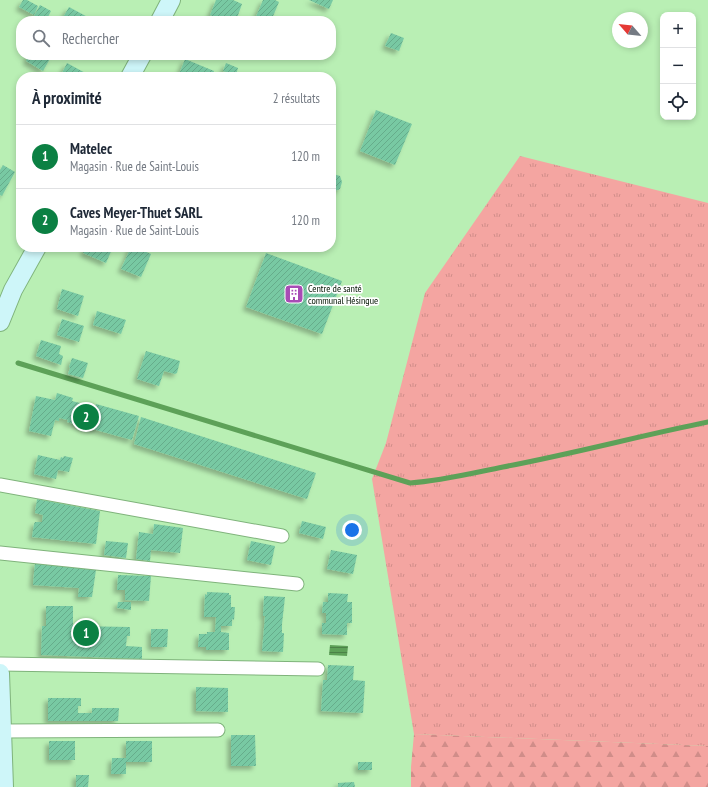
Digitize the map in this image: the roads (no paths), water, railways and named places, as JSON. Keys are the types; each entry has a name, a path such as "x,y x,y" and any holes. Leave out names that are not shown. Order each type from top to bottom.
{"main road":[{"path":"163,16 171,0"},
{"path":"133,72 139,60"},
{"path":"0,322 13,290 34,252"},
{"path":"0,673 4,787"}],"street":[{"path":"0,485 282,536"},
{"path":"0,553 297,584"},
{"path":"0,664 318,669"},
{"path":"2,731 218,730"}],"waterway":[{"path":"18,363 410,483 445,479 529,462 708,422"}],"place":[{"name":"Centre de santé communal Hésingue","path":"294,294"},
{"name":"Caves Meyer-Thuet SARL","path":"86,417"},
{"name":"Matelec","path":"86,633"}]}
